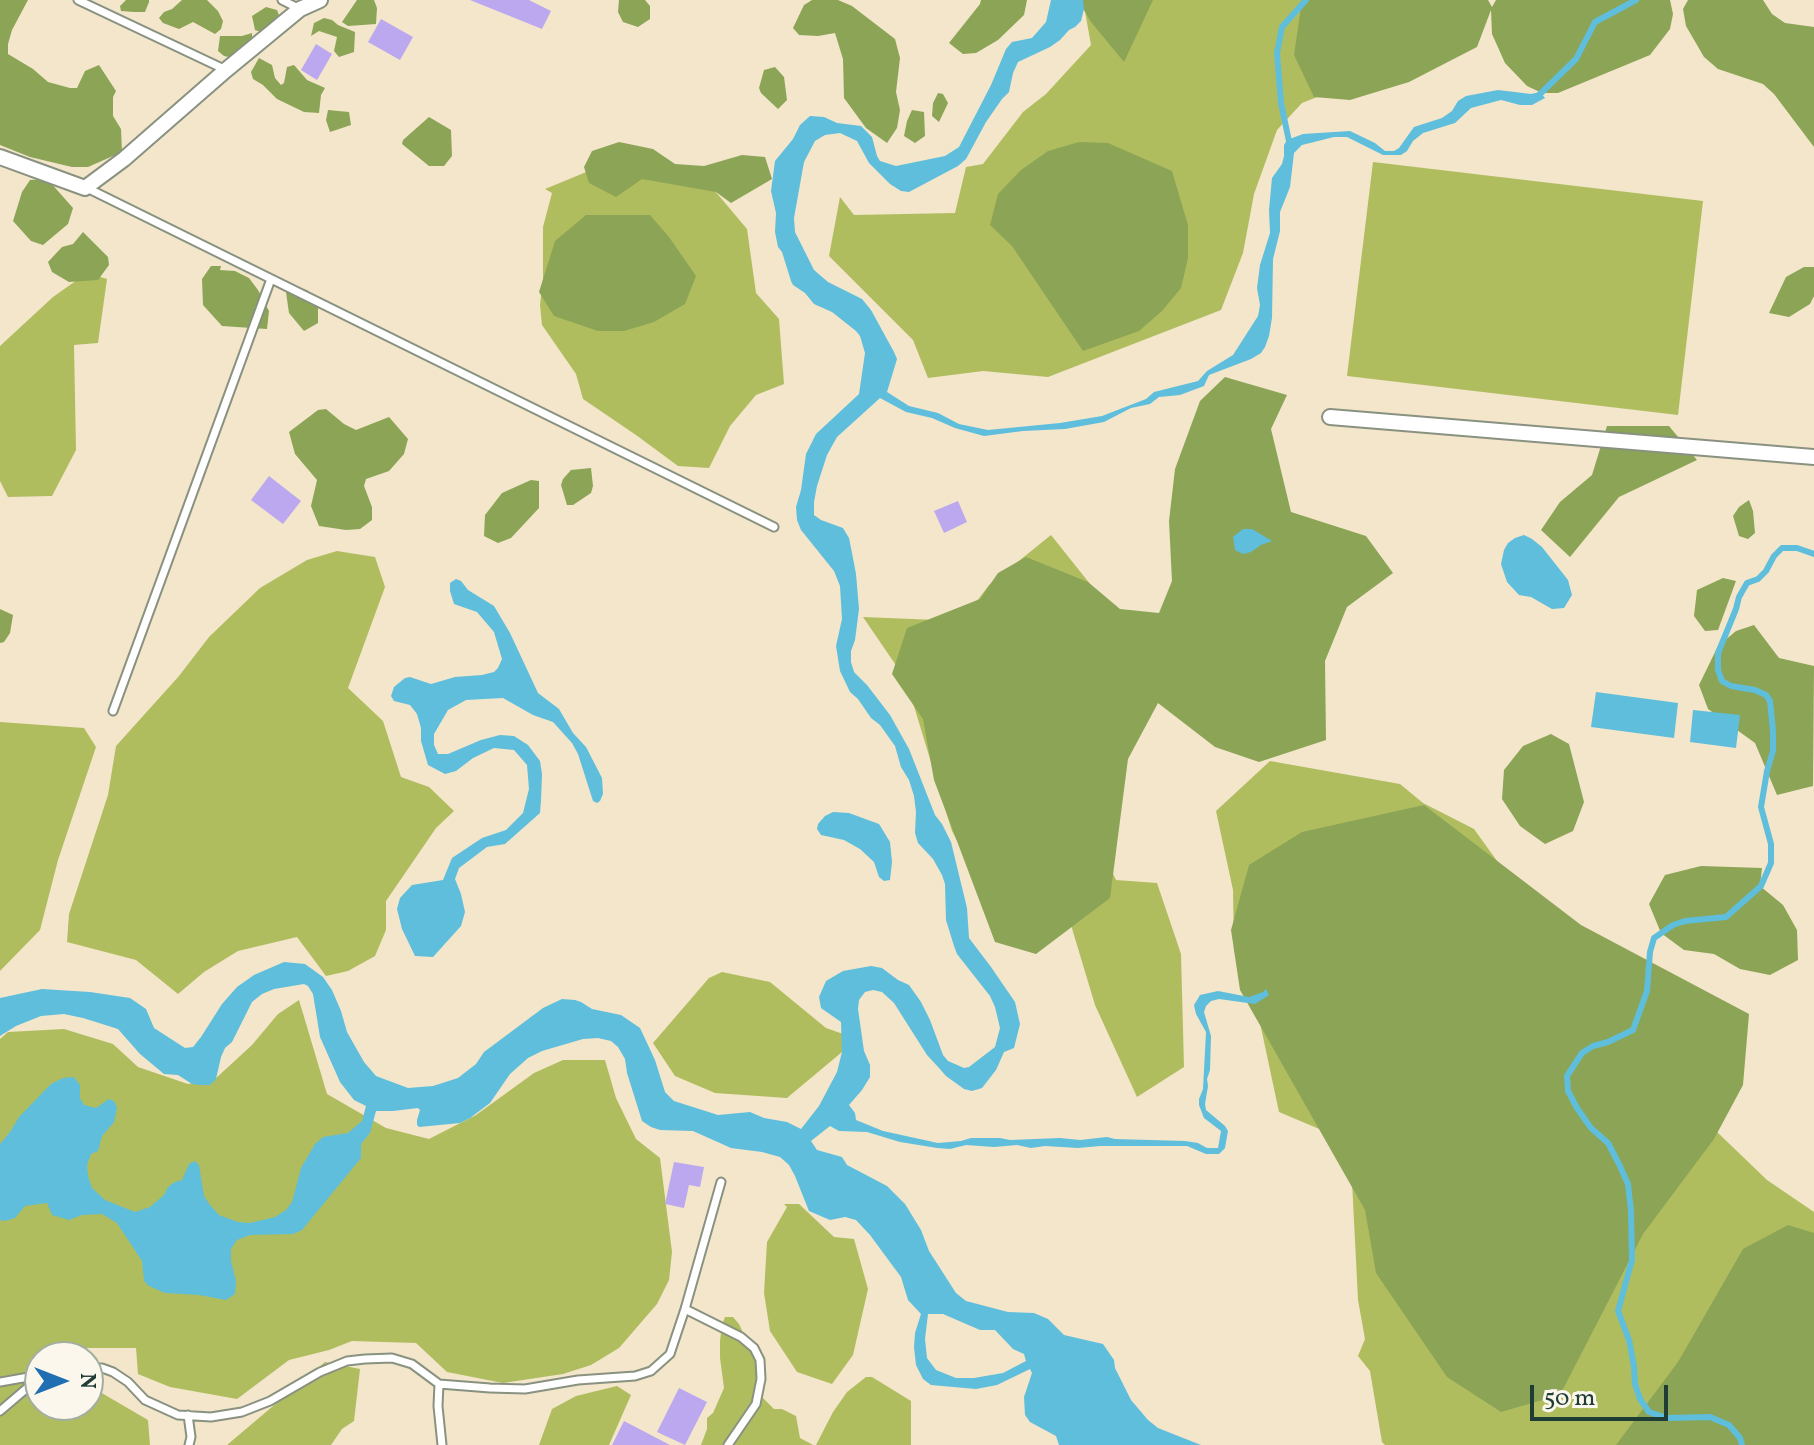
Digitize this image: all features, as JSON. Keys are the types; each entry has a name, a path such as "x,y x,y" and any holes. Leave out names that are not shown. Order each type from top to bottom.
{"street":[{"path":"0,157 85,188 124,159 300,9 320,0"},
{"path":"1330,417 1814,457"}],"lane":[{"path":"78,0 226,70"},
{"path":"282,0 300,9"},
{"path":"85,188 774,527"},
{"path":"113,711 271,279"},
{"path":"104,1369 128,1382 145,1400 178,1415 211,1417 242,1412 270,1401 320,1372 347,1361 392,1358 412,1364 439,1384 490,1388 525,1389 578,1380 635,1376 651,1371 670,1354 721,1182"},
{"path":"685,1309 741,1337 754,1348 760,1360 761,1379 756,1404 728,1445"},
{"path":"0,1382 24,1378"},
{"path":"439,1384 442,1445"},
{"path":"0,1411 24,1390"},
{"path":"188,1415 189,1445"}],"green space":[{"path":"0,0 28,0 12,30 8,54 48,82 77,88 85,71 99,65 116,91 113,116 121,129 122,152 88,167 72,167 30,157 0,145"},
{"path":"126,0 149,2 145,12 121,11 120,6"},
{"path":"182,0 207,0 223,21 221,29 215,34 193,22 179,29 163,23 159,18"},
{"path":"357,0 374,0 376,24 348,26 342,22"},
{"path":"619,0 645,0 650,6 650,19 638,27 623,22 618,12"},
{"path":"812,0 838,0 852,6 895,39 900,58 896,92 900,110 897,128 887,143 866,128 844,98 843,59 835,33 799,35 793,28 804,5"},
{"path":"981,0 1027,0 1024,15 998,40 976,53 963,54 949,43"},
{"path":"1078,0 1153,0 1124,62 1091,22"},
{"path":"1083,0 1461,0 1358,81 1302,103 1277,130 1254,194 1243,253 1221,310 1048,377 983,371 928,378 913,340 829,256 840,197 854,215 955,213 966,167 983,164 1023,112 1046,94 1091,45"},
{"path":"1302,0 1488,0 1492,7 1496,0 1670,0 1673,14 1670,29 1650,55 1558,93 1542,93 1527,86 1505,63 1492,34 1491,10 1477,47 1409,82 1350,100 1314,97 1294,55"},
{"path":"1688,0 1763,0 1772,14 1785,23 1814,27 1814,147 1763,84 1718,69 1704,57 1686,26 1683,9"},
{"path":"266,7 277,10 282,23 264,33 255,30 252,16"},
{"path":"324,18 355,32 354,52 339,57 334,51 337,37 319,31 311,36 314,23"},
{"path":"252,33 252,39 238,59 224,56 218,51 220,36"},
{"path":"259,58 272,65 275,78 281,85 287,67 294,65 307,80 325,88 319,113 304,112 277,99 253,79 251,72"},
{"path":"775,67 784,77 787,100 778,109 759,88 764,70"},
{"path":"938,93 943,94 948,103 939,122 932,116"},
{"path":"328,110 349,112 351,125 330,132 326,120"},
{"path":"912,110 924,112 925,136 915,143 904,136"},
{"path":"429,117 451,130 452,156 444,166 429,166 402,144"},
{"path":"619,142 653,149 675,164 704,166 742,155 765,157 772,179 731,203 716,192 642,179 616,197 589,183 584,167 592,151"},
{"path":"1079,142 1108,143 1172,171 1188,225 1188,258 1181,288 1162,311 1139,331 1083,351 1012,246 990,225 998,194 1021,170 1048,151"},
{"path":"613,161 715,191 747,229 756,293 779,319 784,384 756,395 730,426 709,468 678,466 583,399 576,374 542,325 543,227 552,193 545,189"},
{"path":"1373,162 1703,201 1678,415 1347,376"},
{"path":"44,179 73,208 68,224 43,245 31,241 13,221 22,192 30,180"},
{"path":"586,215 650,215 696,276 685,304 654,322 624,331 598,331 554,316 539,292 555,241"},
{"path":"83,232 108,257 109,265 98,280 69,282 52,272 48,262 62,247 73,244"},
{"path":"211,266 221,266 220,270 235,271 249,278 269,311 267,329 222,326 203,305 202,279"},
{"path":"1804,267 1814,267 1814,296 1810,304 1789,317 1769,313 1786,277"},
{"path":"87,273 107,279 98,343 74,345 76,450 52,496 8,497 0,481 0,346 53,297"},
{"path":"299,288 307,290 318,301 318,323 304,331 289,313 286,292"},
{"path":"1225,377 1287,395 1271,429 1291,512 1366,536 1393,573 1347,607 1325,661 1326,740 1259,762 1215,747 1158,703 1128,759 1110,898 1036,954 995,942 934,780 923,719 892,674 907,628 980,599 998,573 1026,557 1088,582 1120,609 1159,613 1172,581 1169,521 1175,469 1200,401"},
{"path":"326,409 356,430 389,417 408,439 404,454 389,471 366,479 364,486 372,507 372,520 360,529 319,526 311,506 317,480 295,454 289,432 318,410"},
{"path":"1607,426 1669,426 1697,460 1619,497 1570,557 1541,530 1560,502 1592,475"},
{"path":"591,468 591,493 573,505 567,505 561,485 563,479 571,470"},
{"path":"531,480 539,481 539,508 511,538 498,543 484,536 485,515 502,493"},
{"path":"1749,500 1755,533 1748,539 1739,536 1733,516"},
{"path":"1051,535 1122,624 1078,800 1116,880 1157,883 1181,954 1184,1067 1137,1097 1095,1005 1071,925 998,921 952,831 906,680 863,617 962,621 989,585"},
{"path":"337,551 375,557 385,587 348,688 383,721 401,777 429,787 454,811 436,828 386,901 386,930 375,956 348,971 326,976 297,937 238,951 204,972 178,994 136,960 67,942 69,914 108,795 116,746 179,676 209,637 260,588 307,560"},
{"path":"1723,578 1736,581 1718,630 1705,631 1694,616 1697,590"},
{"path":"0,609 13,615 10,633 0,643"},
{"path":"1754,625 1779,658 1814,666 1813,786 1777,795 1755,743 1708,709 1699,685 1718,646 1736,631"},
{"path":"0,722 84,728 96,747 58,860 40,930 0,971"},
{"path":"1551,734 1569,744 1584,802 1573,831 1545,844 1520,826 1502,799 1504,770 1523,746"},
{"path":"1270,761 1400,784 1423,803 1474,829 1505,872 1560,981 1767,1180 1814,1212 1814,1445 1385,1445 1382,1442 1370,1371 1358,1356 1365,1339 1358,1300 1350,1142 1279,1112 1250,976 1234,951 1233,890 1216,811"},
{"path":"1424,805 1581,925 1749,1014 1743,1085 1714,1139 1643,1234 1560,1395 1501,1412 1447,1377 1376,1273 1365,1210 1240,990 1231,930 1249,865 1302,832"},
{"path":"1701,866 1762,868 1760,886 1783,905 1797,930 1798,960 1770,975 1740,969 1714,954 1684,950 1661,933 1649,904 1665,875"},
{"path":"715,971 709,978 722,972 770,982 826,1028 846,1035 842,1052 787,1098 715,1093 675,1076 653,1043"},
{"path":"299,1000 327,1094 386,1128 429,1139 476,1115 534,1073 563,1060 605,1060 616,1098 636,1139 660,1158 672,1252 669,1280 657,1304 619,1348 591,1365 563,1374 503,1383 447,1372 416,1343 352,1341 289,1360 237,1399 170,1387 138,1374 136,1348 104,1348 104,1341 24,1341 24,1385 0,1404 0,1039 8,1032 64,1029 113,1044 138,1067 188,1084 215,1079 252,1045 278,1014"},
{"path":"784,1204 799,1204 834,1237 854,1239 868,1289 853,1355 832,1384 797,1372 770,1331 764,1293 767,1242 787,1207"},
{"path":"1788,1225 1814,1233 1814,1445 1616,1445 1678,1362 1743,1249"},
{"path":"725,1317 733,1317 739,1324 758,1364 757,1382 763,1398 774,1409 782,1409 796,1416 800,1438 813,1445 701,1445 707,1418 713,1413 724,1388 720,1341"},
{"path":"325,1362 360,1369 354,1421 342,1429 331,1445 227,1445"},
{"path":"866,1377 872,1377 911,1401 911,1445 816,1445 847,1392"},
{"path":"617,1386 631,1395 609,1445 539,1445 552,1409 576,1396"},
{"path":"104,1394 148,1420 150,1445 0,1445 0,1415 24,1396 24,1421 104,1421"}],"water":[{"path":"1051,0 1083,0 1081,21 1075,27 1050,47 1018,62 1009,92 986,122 966,159 958,166 909,192 901,191 869,163 857,141 840,133 825,135 815,141 804,162 794,218 795,232 814,270 828,282 862,299 894,352 897,359 887,392 909,406 938,413 959,424 988,430 1102,416 1146,399 1154,392 1198,381 1207,371 1233,355 1258,316 1257,288 1270,233 1272,178 1282,164 1287,140 1303,134 1350,131 1385,151 1394,151 1414,127 1442,118 1466,96 1498,90 1531,94 1540,92 1545,98 1532,105 1501,100 1471,108 1455,123 1423,133 1401,155 1383,155 1347,137 1302,145 1294,153 1290,187 1280,212 1280,231 1273,259 1272,318 1265,347 1251,359 1209,375 1204,386 1180,395 1159,397 1150,404 1131,408 1104,422 1065,429 984,436 906,412 880,398 837,437 827,455 817,486 814,515 843,528 852,553 859,609 851,651 854,672 890,715 909,749 935,815 951,842 967,908 969,938 1015,1002 1020,1024 1014,1048 1004,1052 996,1070 982,1088 972,1091 946,1076 927,1055 894,1003 882,992 865,992 859,1000 858,1009 870,1077 849,1105 856,1120 883,1131 938,1143 971,1138 1080,1140 1107,1137 1185,1141 1218,1148 1221,1131 1204,1118 1199,1105 1203,1089 1206,1032 1194,1005 1200,995 1218,991 1249,997 1266,989 1269,995 1255,1004 1219,999 1211,1001 1204,1012 1211,1036 1206,1110 1228,1131 1225,1148 1219,1154 1206,1154 1187,1146 1031,1148 966,1145 950,1149 900,1142 867,1132 839,1131 830,1126 811,1141 817,1150 842,1157 847,1165 887,1186 905,1204 921,1230 929,1251 956,1293 966,1301 1008,1312 1034,1313 1048,1319 1064,1335 1103,1344 1114,1360 1131,1400 1148,1420 1158,1428 1201,1445 1059,1445 1056,1436 1030,1422 1025,1415 1024,1397 1032,1373 1030,1369 997,1385 976,1389 931,1385 923,1379 916,1365 915,1333 921,1314 908,1300 901,1277 856,1220 845,1217 830,1220 809,1211 795,1176 780,1157 731,1148 693,1131 660,1130 642,1121 625,1059 611,1041 598,1038 583,1039 528,1058 510,1074 490,1103 460,1123 419,1127 418,1108 376,1111 370,1133 361,1144 361,1158 302,1230 293,1234 250,1235 237,1240 231,1249 235,1294 226,1300 165,1293 149,1286 144,1281 142,1261 117,1223 102,1214 82,1215 69,1220 52,1215 47,1203 25,1206 15,1218 0,1220 0,1144 19,1117 51,1084 63,1078 74,1077 80,1085 80,1098 84,1105 96,1108 109,1099 114,1101 117,1108 114,1122 102,1136 98,1151 91,1154 87,1165 92,1188 105,1200 135,1212 150,1207 168,1187 182,1180 189,1164 195,1161 199,1165 204,1196 210,1205 219,1215 238,1222 250,1223 275,1217 286,1210 292,1202 301,1168 315,1144 323,1137 348,1133 362,1121 366,1106 354,1100 340,1082 320,1037 313,994 304,984 274,989 252,1002 232,1042 225,1048 216,1079 210,1085 192,1084 178,1075 164,1074 140,1054 118,1029 83,1018 64,1014 41,1016 0,1036 0,998 42,989 130,998 146,1009 154,1028 185,1048 193,1047 222,1004 237,987 254,975 284,962 305,964 323,977 332,990 347,1032 364,1062 376,1076 408,1088 433,1086 458,1078 476,1064 484,1052 543,1008 562,999 575,1000 592,1009 621,1015 640,1028 665,1092 674,1101 718,1115 750,1112 801,1129 819,1106 837,1072 842,1052 841,1022 821,1008 819,997 826,981 843,971 871,966 882,968 909,985 921,1002 948,1061 969,1067 995,1047 1000,1028 995,1007 957,954 946,920 945,884 933,859 918,843 914,796 895,746 850,692 840,671 836,646 842,619 840,586 834,571 801,530 797,520 796,507 806,454 816,434 859,394 865,353 856,331 832,312 814,304 793,285 778,247 771,191 775,161 810,116 861,126 872,137 880,161 896,166 945,156 959,147 1006,49 1012,42 1032,38 1046,22","holes":["928,1314 943,1314 980,1330 995,1330 1013,1349 1024,1354 1026,1361 1003,1373 974,1378 956,1378 936,1370 927,1358 925,1339"]},
{"path":"1243,529 1252,529 1272,541 1243,554 1235,550 1233,537"},
{"path":"1524,535 1542,547 1568,580 1572,595 1564,608 1552,609 1531,597 1519,595 1507,582 1501,564 1504,550 1508,543"},
{"path":"456,579 494,606 538,693 559,709 573,733 586,747 602,778 603,794 600,801 593,801 578,754 553,722 503,698 466,700 448,710 434,734 438,754 448,754 500,735 514,736 528,745 540,761 540,813 505,844 487,847 459,868 455,879 465,912 461,926 433,957 415,956 402,929 397,909 400,898 412,885 443,880 452,858 482,838 506,830 523,813 529,789 527,765 514,750 494,748 456,771 445,774 428,765 417,714 410,705 394,701 391,696 394,687 405,678 431,684 455,677 482,675 498,668 502,659 494,632 477,612 454,604 450,583"},
{"path":"1596,692 1678,703 1674,738 1591,727"},
{"path":"1693,710 1740,715 1736,748 1690,742"},
{"path":"833,812 849,813 879,824 890,842 890,880 884,881 879,877 874,862 860,849 844,840 821,835 818,824"}],"building":[{"path":"470,0 529,0 551,11 542,29"},
{"path":"381,19 413,37 400,60 368,42"},
{"path":"316,44 332,54 317,80 301,70"},
{"path":"269,476 301,501 283,524 251,500"},
{"path":"958,501 967,522 944,533 934,511"},
{"path":"674,1162 704,1167 700,1187 689,1185 684,1208 665,1204"},
{"path":"679,1388 707,1402 685,1445 657,1432"},
{"path":"624,1421 670,1445 612,1445"}],"waterway":[{"path":"1290,146 1281,103 1277,53 1282,27 1306,0"},
{"path":"1538,96 1576,59 1595,22 1636,0"},
{"path":"1742,1445 1729,1425 1710,1417 1667,1418 1649,1412 1640,1399 1629,1340 1618,1311 1632,1260 1628,1184 1608,1143 1591,1128 1577,1108 1568,1091 1567,1076 1582,1053 1633,1030 1647,991 1654,938 1685,921 1726,917 1761,886 1771,863 1771,844 1761,807 1773,751 1770,701 1766,695 1755,690 1731,686 1722,681 1718,670 1718,653 1747,583 1758,579 1782,548 1797,548 1814,554"}]}
